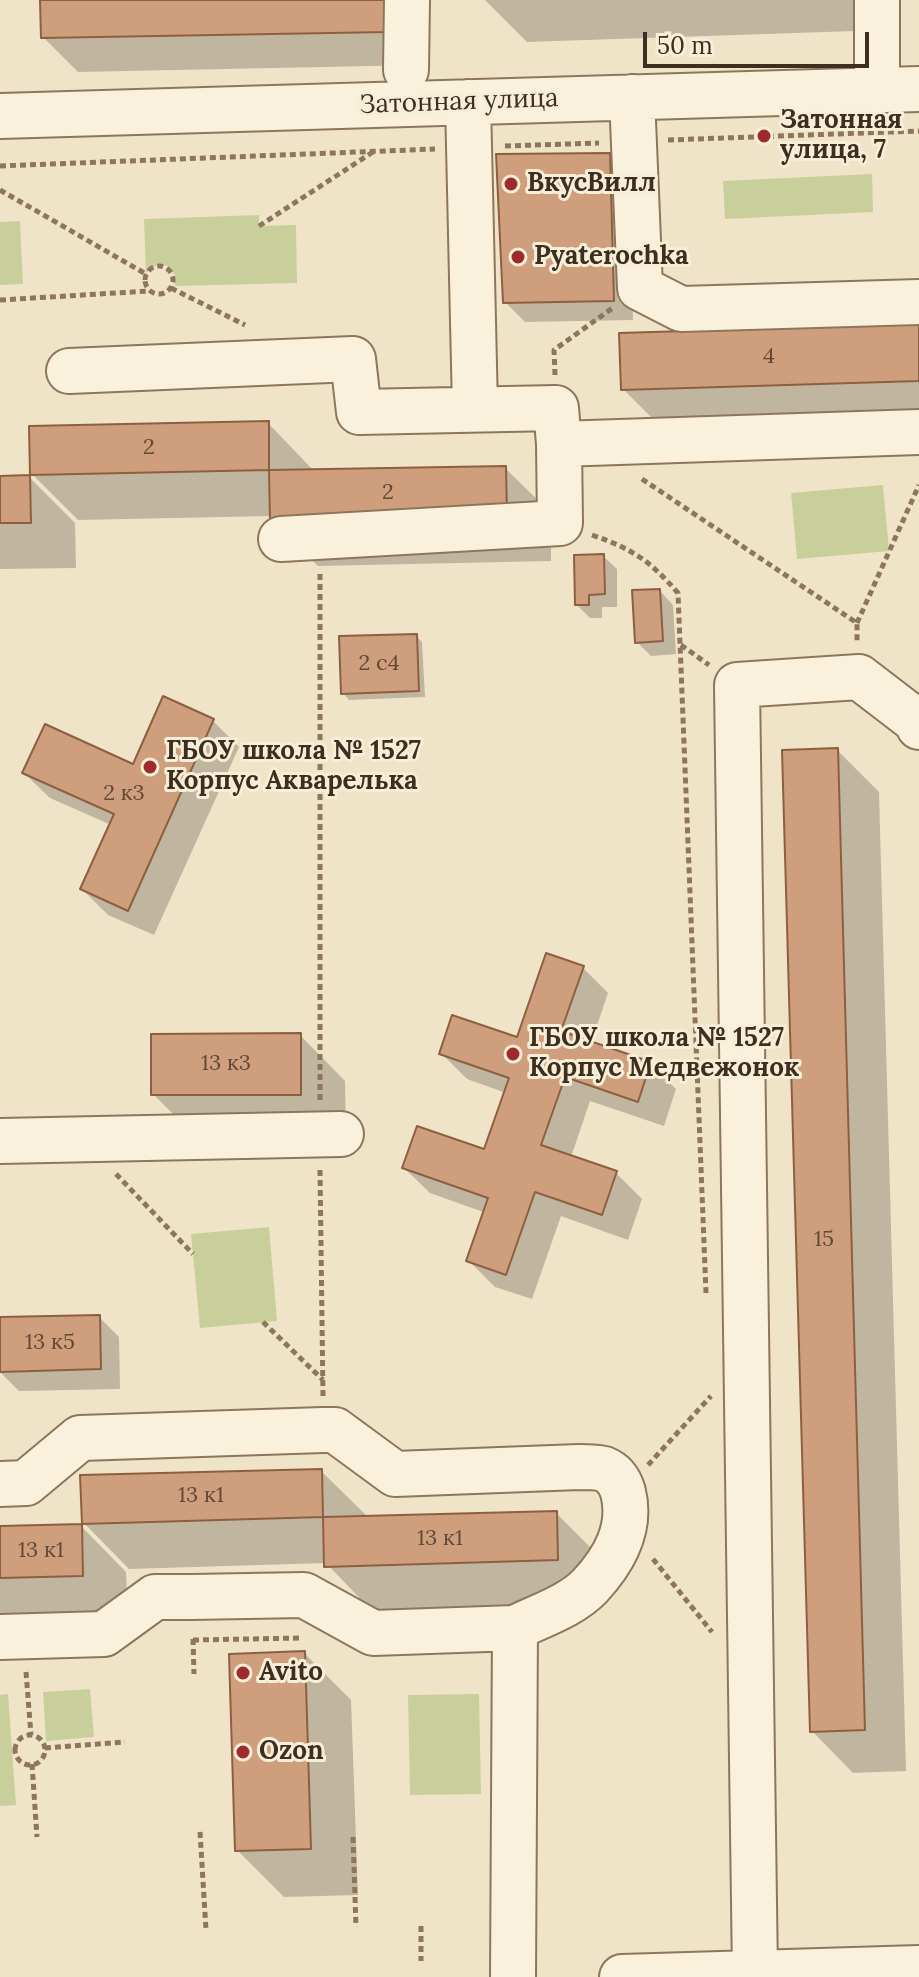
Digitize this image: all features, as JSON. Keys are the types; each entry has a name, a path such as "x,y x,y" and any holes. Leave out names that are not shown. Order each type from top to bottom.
{"street":[{"path":"406,70 407,0"},
{"path":"877,0 898,89"},
{"name":"Затонная улица","path":"0,116 898,89"},
{"path":"632,97 640,288 681,309 919,302"},
{"path":"468,102 475,409"},
{"path":"69,371 353,359 359,412 475,409 557,426 919,432"},
{"path":"300,538 560,523 557,426"},
{"path":"755,1973 737,685 859,677 919,723 919,727"},
{"path":"0,1141 331,1134"},
{"path":"0,1484 26,1483 80,1438 335,1430 395,1474 579,1467 604,1469 620,1481 623,1508 620,1541 588,1588 515,1628 373,1633 304,1595 155,1597 104,1634 12,1637"},
{"path":"513,1977 515,1628"},
{"path":"622,1977 898,1972"}],"path":[{"path":"259,226 374,151"},
{"path":"0,190 146,274"},
{"path":"0,300 149,291 158,295 167,292 172,284 172,275 162,266 152,267 146,274 144,283 149,291"},
{"path":"557,426 554,350 640,288"},
{"path":"639,477 857,623"},
{"path":"859,677 857,623 919,485"},
{"path":"560,523 629,549 658,571 678,593 706,1303"},
{"path":"300,538 331,1134 323,1430"},
{"path":"81,1139 193,1254"},
{"path":"263,1322 323,1380"},
{"path":"746,1358 710,1398 623,1508 751,1678"},
{"path":"709,1382 710,1398"},
{"path":"193,1632 194,1674"},
{"path":"12,1637 31,1735"},
{"path":"193,1640 306,1638"},
{"path":"31,1735 38,1737 45,1748 40,1760 32,1764 23,1762 14,1750 18,1741 31,1735"},
{"path":"45,1748 125,1742"},
{"path":"32,1764 37,1837"},
{"path":"200,1832 206,1930"},
{"path":"353,1837 356,1927"},
{"path":"421,1926 421,1961"}],"green space":[{"path":"872,174 873,212 725,219 723,181"},
{"path":"259,215 259,226 296,225 297,283 175,286 175,275 168,266 158,264 146,273 144,219"},
{"path":"20,221 23,284 0,285 0,222"},
{"path":"883,485 889,551 797,559 791,493"},
{"path":"269,1227 277,1321 200,1328 191,1234"},
{"path":"90,1689 94,1737 46,1741 43,1692"},
{"path":"8,1694 16,1805 0,1806 0,1695"},
{"path":"479,1694 481,1794 410,1795 408,1695"}],"building":[{"path":"40,0 385,0 388,32 41,38"},
{"path":"610,153 614,301 503,303 496,154"},
{"path":"919,324 919,381 621,390 619,333"},
{"path":"269,421 269,470 30,475 29,426"},
{"path":"506,466 507,516 270,521 269,470"},
{"path":"30,475 31,523 0,523 0,476"},
{"path":"604,554 605,594 589,595 589,605 575,605 574,555"},
{"path":"660,589 663,641 635,643 632,590"},
{"path":"417,634 419,691 341,694 339,636"},
{"path":"163,696 214,719 128,911 80,889 114,814 22,773 45,724 133,764"},
{"path":"838,748 865,1730 810,1732 782,750"},
{"name":"ГБОУ школа № 1527 Корпус Медвежонок","path":"546,953 584,966 561,1031 651,1062 638,1102 565,1077 541,1145 617,1171 602,1215 535,1192 506,1275 466,1261 488,1198 402,1168 417,1126 484,1149 509,1078 439,1054 452,1015 517,1037"},
{"path":"301,1033 301,1095 151,1095 151,1034"},
{"path":"100,1315 101,1369 0,1372 0,1317"},
{"path":"322,1469 323,1517 82,1524 80,1475"},
{"path":"557,1511 558,1560 324,1567 323,1517"},
{"path":"82,1524 83,1576 0,1578 0,1526"},
{"path":"305,1651 311,1849 235,1851 229,1654"}],"place":[{"name":"Затонная улица, 7","path":"764,136"},
{"name":"ВкусВилл","path":"511,184"},
{"name":"Pyaterochka","path":"518,257"},
{"name":"ГБОУ школа № 1527 Корпус Акварелька","path":"150,767"},
{"name":"ГБОУ школа № 1527 Корпус Медвежонок","path":"513,1054"},
{"name":"Avito","path":"243,1673"},
{"name":"Ozon","path":"243,1752"}]}
